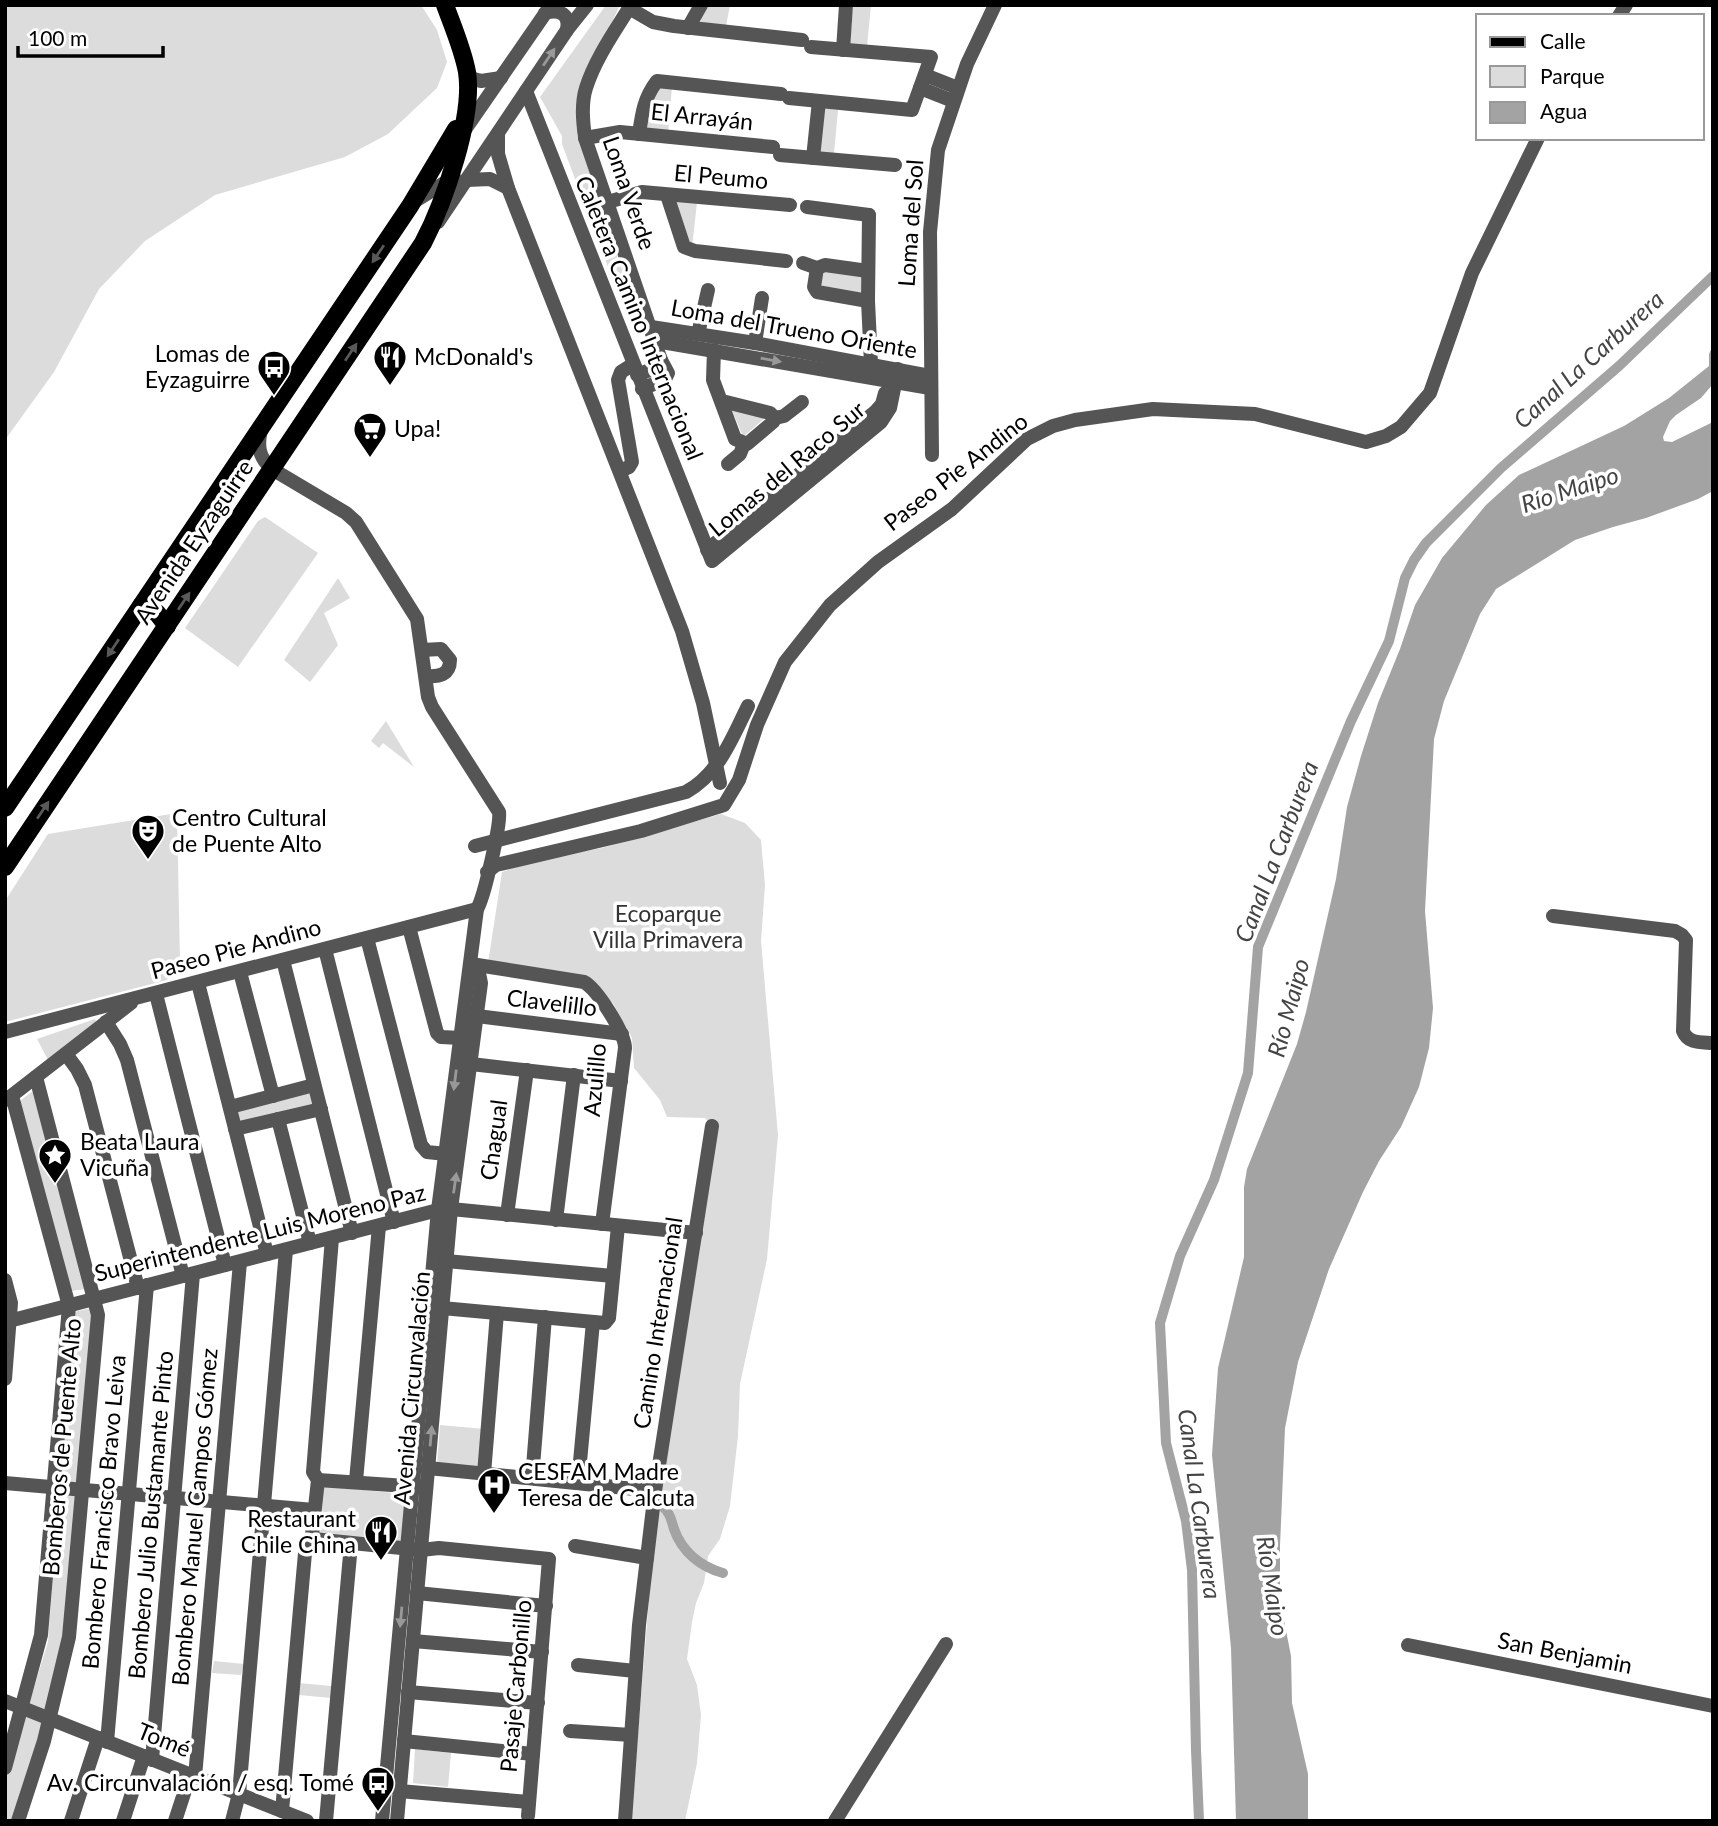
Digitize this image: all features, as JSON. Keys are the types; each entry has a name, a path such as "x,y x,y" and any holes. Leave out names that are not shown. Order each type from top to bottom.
{"main road":[{"name":"Avenida Eyzaguirre","path":"5,867 373,320 423,243 458,180 467,74 445,5"},
{"name":"Avenida Eyzaguirre","path":"5,808 410,206 450,139 466,103"},
{"path":"346,301 364,303 372,312 373,320"},
{"path":"141,606 157,612 167,626"}],"street":[{"name":"Avenida Eyzaguirre","path":"410,206 428,191 458,180 482,159 567,30 587,5"},
{"path":"688,28 701,5"},
{"path":"843,50 846,5"},
{"name":"Loma del Sol","path":"932,455 930,232 938,150 955,94 995,5"},
{"path":"630,7 653,22 688,28 843,50 931,57 912,110 657,81 648,93 643,107 639,134"},
{"name":"Loma Verde","path":"630,7 599,59 586,89 583,117 585,138 661,360"},
{"name":"Avenida Eyzaguirre","path":"460,136 548,9"},
{"path":"548,9 565,14 568,20 567,30"},
{"path":"467,74 488,82 501,78"},
{"path":"922,82 955,94"},
{"name":"Caletera Camino Internacional","path":"526,91 710,555 868,425 882,404 892,374"},
{"path":"813,158 819,101"},
{"name":"El Arrayán","path":"585,138 620,132 813,158 895,165"},
{"path":"498,135 498,154 509,188 682,631 710,734 720,783"},
{"name":"Paseo Pie Andino","path":"487,872 496,865 641,831 724,806 740,780 761,715 785,662 830,605 878,562 952,509 1027,439 1053,426 1075,420 1153,409 1255,414 1366,442 1386,436 1401,427 1430,393 1472,273 1537,140"},
{"path":"458,180 490,179 509,188"},
{"name":"El Peumo","path":"608,202 642,192 790,205"},
{"path":"667,195 684,247 695,251 786,261"},
{"path":"807,207 872,210 868,271 871,364"},
{"path":"868,271 810,265 817,292 868,301"},
{"path":"698,334 708,290"},
{"path":"755,343 762,298"},
{"path":"653,334 714,351 734,347 930,382"},
{"name":"Loma del Trueno Oriente","path":"653,334 698,334 734,347 755,343 871,364 892,374"},
{"path":"714,351 713,380 735,439 744,444"},
{"path":"620,471 629,467 632,462 618,380 621,372 658,366 661,360"},
{"path":"642,389 667,377 667,370 661,360"},
{"path":"722,401 770,413 775,418"},
{"path":"775,418 784,416 802,402"},
{"path":"728,464 740,454 744,444 771,426 775,418"},
{"path":"261,429 261,456 272,469"},
{"path":"288,445 288,466 297,482"},
{"name":"Avenida Circunvalación","path":"272,469 297,482 356,522 413,611 420,630 428,697 432,707 499,812 496,841 492,848 482,901 477,909 446,1154 446,1261 428,1468 419,1487"},
{"path":"422,650 441,649 450,660 446,672 442,675 426,676"},
{"path":"475,846 679,795 699,783 717,765 748,706"},
{"path":"710,734 732,736"},
{"name":"Paseo Pie Andino","path":"5,1032 477,909"},
{"path":"1553,916 1675,931 1682,935 1686,940 1685,1037 1690,1041 1713,1043"},
{"path":"410,927 437,1033 441,1037 461,1038"},
{"path":"367,938 421,1145 427,1152 446,1154"},
{"path":"325,949 394,1222"},
{"path":"283,961 352,1233"},
{"name":"Avenida Circunvalación","path":"382,1821 414,1550 445,1210 477,1016 481,976 471,964"},
{"name":"Azulillo","path":"471,964 584,982 594,990 622,1034 625,1044 602,1224"},
{"path":"240,972 273,1096"},
{"path":"198,983 267,1254"},
{"name":"Bombero Manuel Campos Gómez","path":"156,994 233,1263 219,1501 193,1776 175,1821"},
{"path":"5,1768 41,1635 69,1306 9,1098 135,999"},
{"name":"Clavelillo","path":"477,1016 622,1034"},
{"name":"Bombero Julio Bustamante Pinto","path":"106,1022 125,1055 193,1293 148,1758 123,1821"},
{"name":"Bombero Francisco Bravo Leiva","path":"66,1054 85,1085 143,1287 129,1493 102,1740 71,1821"},
{"path":"471,1064 621,1081"},
{"name":"Chagual","path":"507,1215 527,1070"},
{"path":"556,1220 574,1075"},
{"name":"Bomberos de Puente Alto","path":"18,1821 50,1719 69,1637 98,1315 36,1077"},
{"path":"230,1107 314,1085"},
{"path":"235,1129 321,1109"},
{"path":"278,1119 310,1243"},
{"name":"Camino Internacional","path":"625,1821 635,1671 655,1491 712,1126"},
{"name":"Superintendente Luis Moreno Paz","path":"8,1322 445,1210 696,1233"},
{"path":"356,1481 379,1226"},
{"path":"578,1483 600,1322 613,1276 618,1226"},
{"path":"286,1815 305,1553 307,1545 313,1539 318,1480 313,1472 332,1238"},
{"path":"232,1821 239,1794 286,1250"},
{"path":"446,1261 613,1276"},
{"path":"5,1280 11,1303 5,1380"},
{"path":"442,1308 600,1322"},
{"path":"484,1474 497,1313"},
{"path":"532,1479 545,1317"},
{"path":"428,1468 655,1491"},
{"path":"318,1480 419,1487"},
{"path":"5,1483 314,1510"},
{"path":"313,1539 414,1550"},
{"path":"326,1821 351,1544"},
{"path":"575,1546 647,1558"},
{"name":"Pasaje Carbonillo","path":"399,1791 529,1809 546,1606 548,1559 439,1548 414,1550"},
{"name":"Avenida Circunvalación","path":"397,1821 417,1593 414,1550"},
{"path":"417,1593 546,1606"},
{"path":"413,1641 542,1652"},
{"path":"835,1821 946,1644"},
{"name":"San Benjamin","path":"1408,1644 1713,1706"},
{"path":"578,1665 635,1671"},
{"path":"408,1692 538,1703"},
{"name":"Tomé","path":"5,1701 286,1815 307,1821"},
{"path":"570,1731 631,1735"},
{"path":"404,1741 534,1754"}],"green space":[{"path":"5,5 421,5 437,30 447,62 437,88 388,134 345,157 215,195 145,241 99,289 54,372 5,440"},
{"path":"606,5 620,5 612,22 577,135 628,288 617,291 562,144 562,136 540,97"},
{"path":"704,5 730,5 726,26 703,25 698,16"},
{"path":"853,5 871,5 867,47 850,46"},
{"path":"662,86 672,87 668,135 643,127 653,94"},
{"path":"824,108 838,110 834,153 820,152"},
{"path":"676,199 697,202 692,248 689,247"},
{"path":"820,269 866,274 865,296 817,289"},
{"path":"730,405 766,417 743,437"},
{"path":"265,517 318,553 238,667 185,628 258,521"},
{"path":"338,578 350,598 324,613 338,645 310,682 284,660"},
{"path":"386,721 414,767 383,743 379,748 371,741"},
{"path":"177,813 180,962 167,980 5,1022 5,901 48,834"},
{"name":"Ecoparque Villa Primavera","path":"721,814 745,823 761,840 765,885 761,941 778,1135 767,1259 740,1384 738,1436 730,1506 720,1539 708,1556 704,1583 692,1622 687,1659 697,1685 701,1715 697,1763 685,1821 631,1821 650,1586 660,1500 717,1132 705,1118 667,1117 660,1100 634,1068 632,1038 613,1003 583,977 488,963 502,872 540,859 602,848"},
{"path":"95,1019 97,1023 48,1060 37,1039"},
{"path":"313,1089 317,1107 237,1126 233,1110"},
{"path":"34,1090 86,1289 71,1291 20,1101"},
{"path":"92,1308 63,1649 50,1708 13,1821 5,1821 5,1782 48,1642 73,1312"},
{"path":"440,1425 484,1429 480,1469 437,1465"},
{"path":"321,1486 405,1494 402,1544 317,1536"},
{"path":"214,1661 244,1664 241,1675 212,1673"},
{"path":"299,1683 331,1686 331,1698 299,1695"},
{"path":"415,1749 451,1753 448,1787 413,1783"}],"water":[{"name":"Río Maipo","path":"1713,345 1713,384 1701,398 1670,421 1663,437 1664,441 1672,442 1713,422 1713,491 1646,518 1575,540 1496,589 1480,614 1444,701 1434,739 1425,911 1433,1008 1429,1048 1419,1087 1401,1127 1363,1192 1329,1269 1298,1362 1285,1428 1280,1600 1291,1656 1292,1703 1308,1774 1308,1821 1236,1821 1231,1648 1212,1455 1218,1368 1244,1257 1244,1187 1247,1169 1297,1044 1306,1012 1336,879 1347,807 1378,703 1415,605 1442,558 1486,505 1519,475 1624,426 1669,398 1709,366 1709,354"}],"waterway":[{"name":"Canal La Carburera","path":"1199,1821 1192,1570 1186,1521 1166,1443 1160,1323 1180,1256 1214,1180 1248,1073 1258,947 1351,721 1389,641 1405,578 1414,560 1426,543 1501,468 1619,366 1713,276"},
{"path":"661,1505 668,1513 687,1551 700,1563 723,1573"}],"place":[{"name":"McDonald's","path":"390,387"},
{"name":"Lomas de Eyzaguirre","path":"274,397"},
{"name":"Upa!","path":"370,459"},
{"name":"Centro Cultural de Puente Alto","path":"148,861"},
{"name":"Beata Laura Vicuña","path":"55,1185"},
{"name":"CESFAM Madre Teresa de Calcuta","path":"494,1515"},
{"name":"Restaurant Chile China","path":"381,1562"},
{"name":"Av. Circunvalación / esq. Tomé","path":"378,1813"}]}
